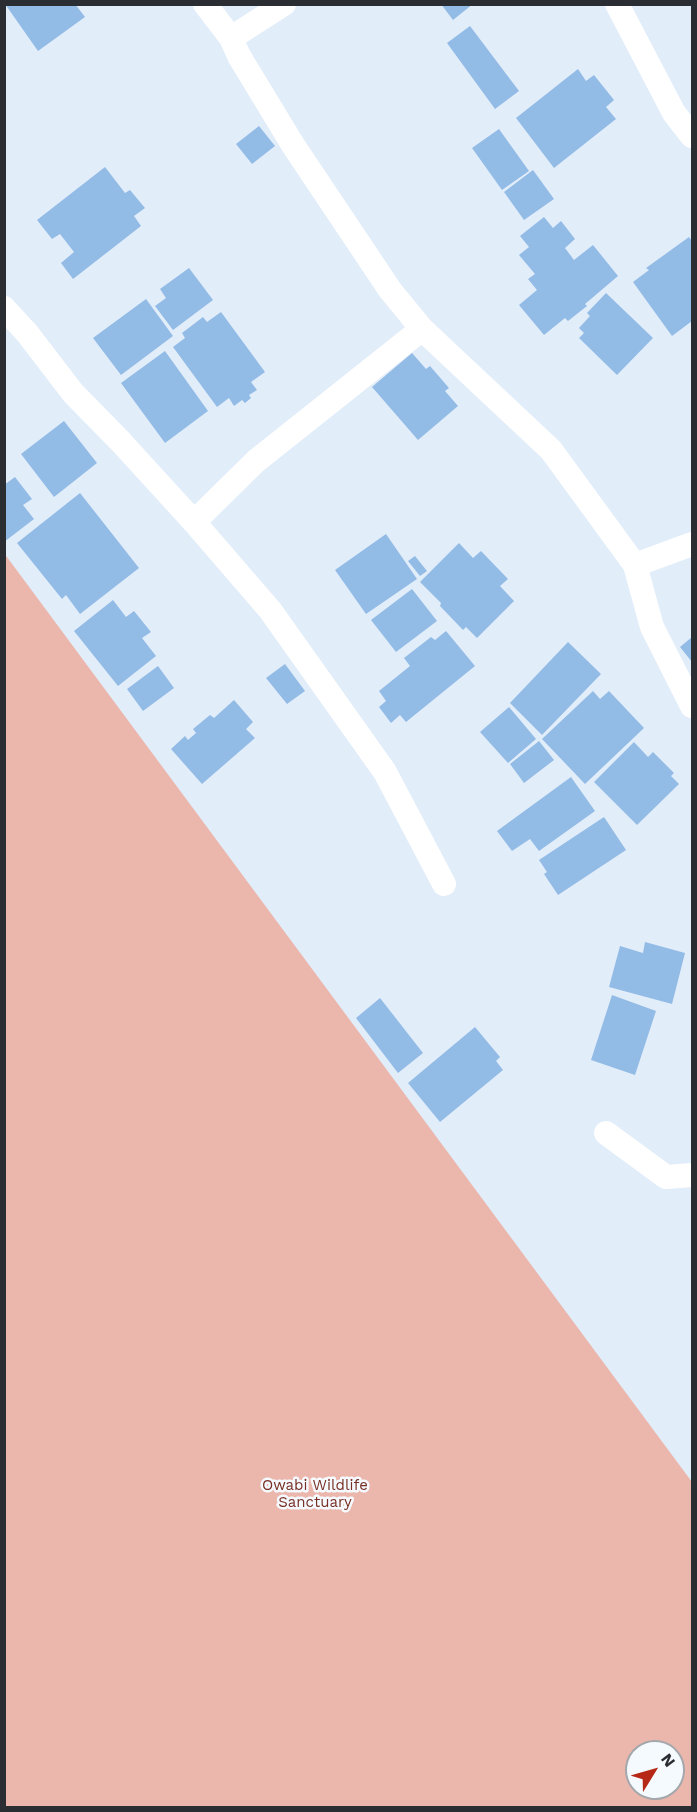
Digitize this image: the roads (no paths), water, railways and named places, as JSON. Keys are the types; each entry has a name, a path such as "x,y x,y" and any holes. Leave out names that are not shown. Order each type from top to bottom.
{"street":[{"path":"205,4 231,38 239,56 293,145 390,290 422,329 551,450 635,565 652,627 693,706"},
{"path":"231,38 284,4"},
{"path":"617,4 674,113 693,136"},
{"path":"4,308 27,333 73,393 194,522 270,610 385,772 444,884"},
{"path":"194,522 256,461 422,329"},
{"path":"635,565 693,544"},
{"path":"606,1133 666,1177 693,1175"}],"park label":[{"name":"Owabi Wildlife Sanctuary","path":"315,1494"}]}
